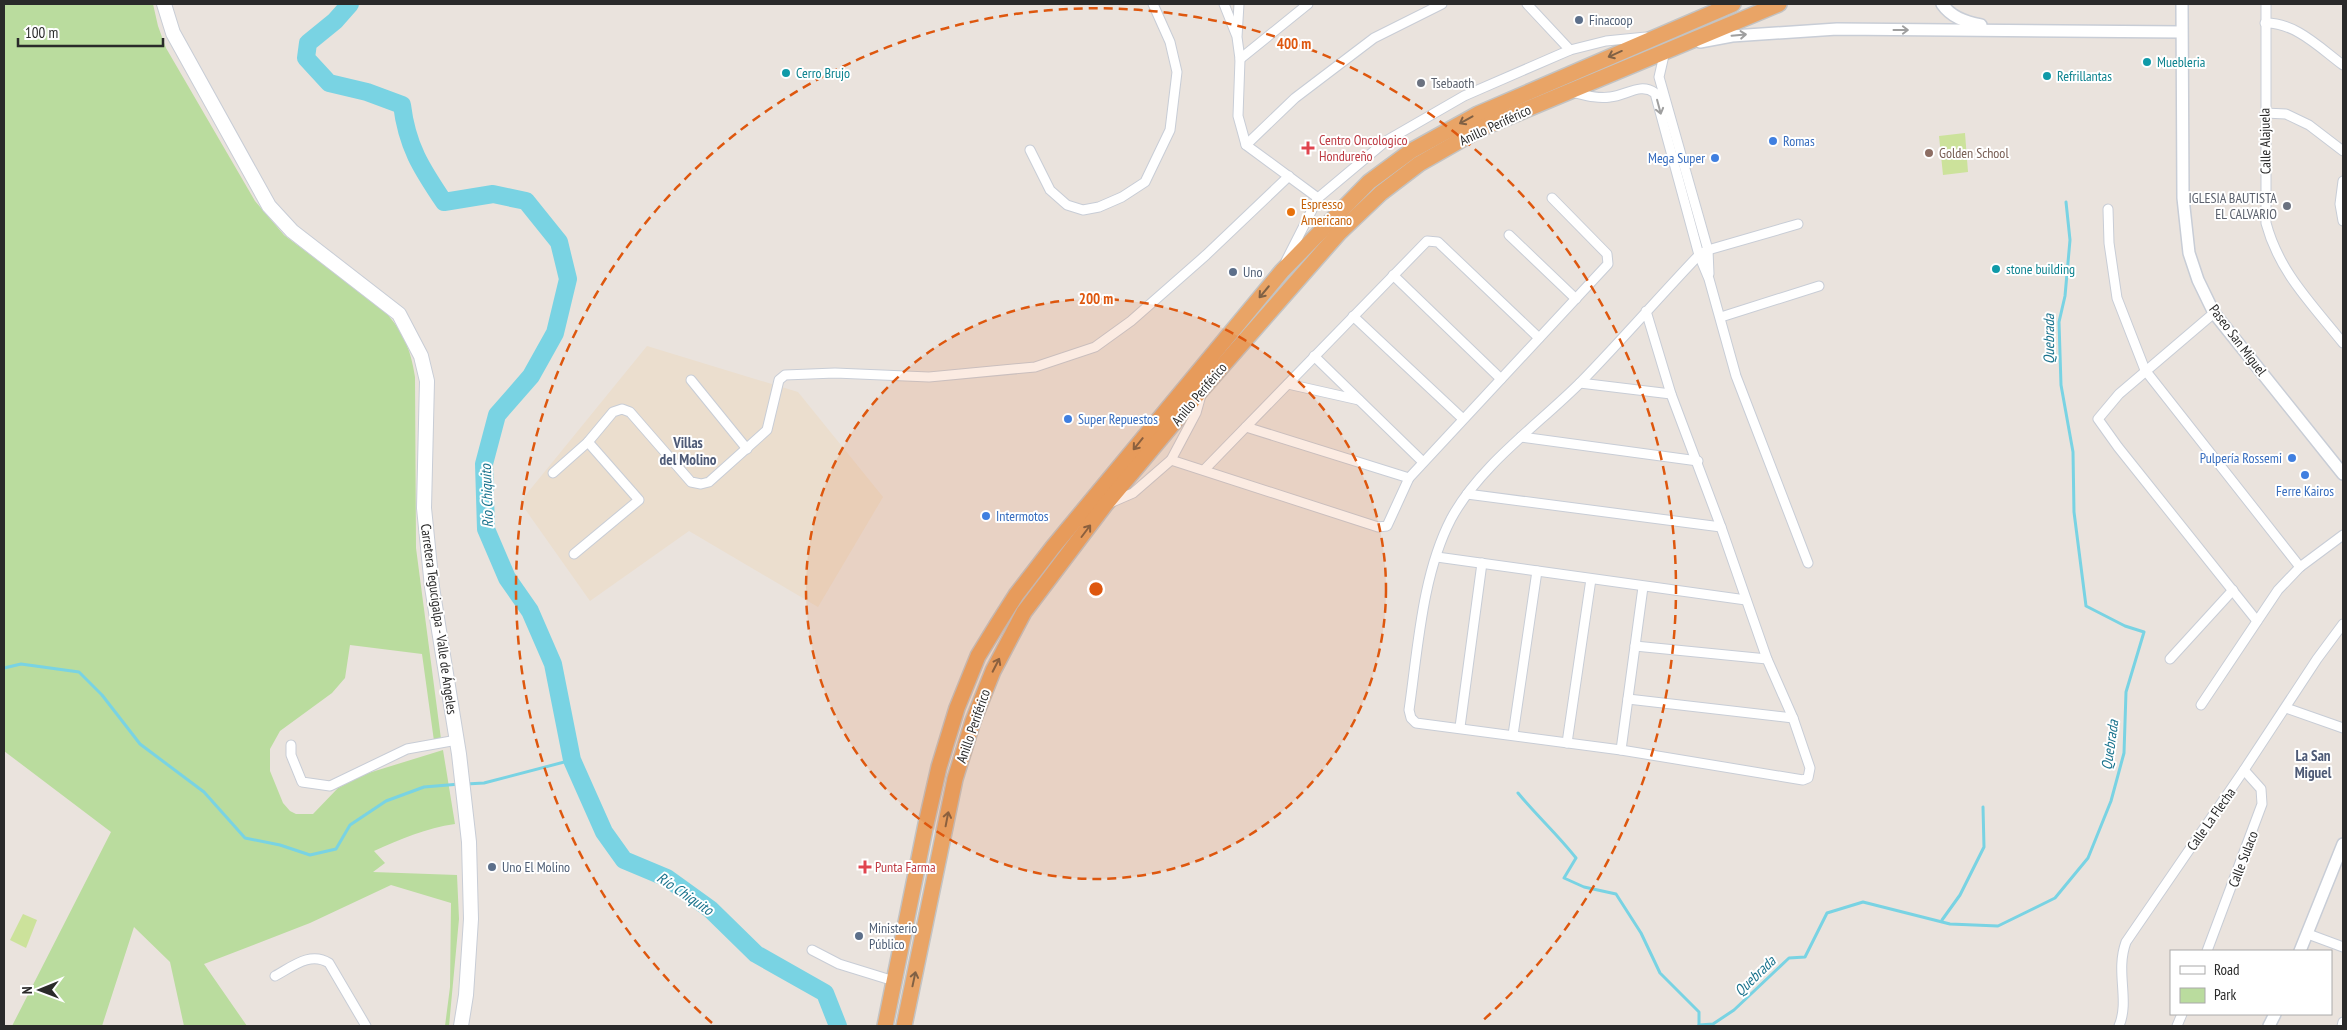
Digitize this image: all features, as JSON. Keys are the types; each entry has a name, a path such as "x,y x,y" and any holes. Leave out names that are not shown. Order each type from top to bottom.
{"highway":[{"name":"Anillo Periférico","path":"885,1026 939,767 957,708 978,656 1016,595 1053,547 1282,271 1369,182 1411,151 1478,114 1734,4"},
{"name":"Anillo Periférico","path":"904,1026 955,779 973,720 993,670 1024,612 1106,505 1203,388 1339,233 1381,193 1419,164 1482,128 1572,92 1778,4"}],"main road":[{"name":"Carretera Tegucigalpa - Valle de Ángeles","path":"164,4 173,33 269,206 292,231 399,314 421,356 427,381 424,508 432,588 465,799 471,919 466,996 460,1026"}],"street":[{"path":"1030,150 1050,190 1067,205 1082,210 1099,207 1122,197 1145,182 1170,130 1176,72 1170,42 1153,4"},
{"path":"1224,4 1236,37 1240,59 1238,116 1246,145 1318,198"},
{"path":"1236,37 1239,4"},
{"path":"1240,59 1308,4"},
{"path":"1246,145 1295,98 1374,38 1442,4"},
{"path":"1527,4 1570,50"},
{"path":"1708,14 1728,4"},
{"path":"1942,4 1952,15 1967,23 2007,31"},
{"name":"Paseo San Miguel","path":"2182,4 2184,226 2198,280 2214,313 2343,474"},
{"name":"Calle Alajuela","path":"2266,4 2266,223 2272,246 2282,266 2343,343"},
{"path":"2265,23 2276,22 2294,29 2343,65"},
{"path":"1649,89 1659,77 1669,49 1732,36 1837,29 2182,32"},
{"path":"1282,271 1318,198 1386,141 1464,96 1570,50 1606,41 1656,36"},
{"path":"1659,77 1708,250 1709,279"},
{"path":"1572,92 1593,97 1612,97 1638,89 1649,89 1655,93 1699,255 1709,279 1736,376 1808,563"},
{"path":"2265,113 2286,114 2309,125 2343,151"},
{"path":"553,473 588,442 613,412 622,410 630,412 691,482 701,484 709,482 767,430 779,380 786,375 835,373 929,377 1035,367 1095,347 1131,321 1206,255 1289,176"},
{"path":"2343,182 2340,204 2343,221"},
{"path":"1171,460 1381,528 1389,523 1409,478 1606,267 1608,257 1552,198"},
{"path":"2108,209 2109,243 2117,298 2145,370 2300,567"},
{"path":"1646,311 1671,394 1722,527 1767,659 1793,718 1810,768 1808,778 1803,780 1621,750 1416,723 1409,714 1425,596 1451,520 1467,494 1522,437 1580,383 1646,311 1699,255 1708,250 1798,224"},
{"path":"1510,235 1576,299"},
{"path":"1204,470 1424,243 1435,240 1539,338"},
{"path":"1393,275 1501,379"},
{"path":"1720,316 1819,286"},
{"path":"2214,313 2145,370 2119,394 2098,419 2118,447 2257,621"},
{"path":"1353,316 1463,419"},
{"path":"1314,356 1424,462"},
{"path":"691,380 747,449"},
{"path":"1580,383 1671,394"},
{"path":"1288,384 1359,400"},
{"path":"1106,505 1133,493 1171,460 1196,413 1203,388"},
{"path":"1246,427 1409,478"},
{"path":"1522,437 1698,461"},
{"path":"574,554 639,500 588,442"},
{"path":"1467,494 1722,527"},
{"path":"2201,705 2278,590 2300,567 2343,535"},
{"path":"1437,557 1746,600"},
{"path":"1460,728 1482,563"},
{"path":"1513,735 1537,571"},
{"path":"1567,743 1591,579"},
{"path":"1621,750 1643,587"},
{"path":"2170,659 2233,590"},
{"name":"Calle La Flecha","path":"2119,1026 2123,1004 2120,969 2126,942 2286,708 2317,659 2343,624"},
{"path":"1635,646 1767,659"},
{"path":"1628,699 1793,718"},
{"path":"2286,708 2343,728"},
{"path":"291,745 291,755 302,782 330,786 407,749 457,740"},
{"name":"Calle Sulaco","path":"2206,950 2262,804 2261,789 2244,770"},
{"path":"2300,950 2343,844"},
{"path":"2308,934 2343,947"},
{"path":"812,950 839,964 894,981"},
{"path":"275,976 310,958 321,958 329,963 366,1026"},
{"path":"2342,1026 2343,1022"}],"shaded area":[{"path":"647,346 798,392 883,497 818,607 689,531 590,601 520,502"}],"green space":[{"path":"4,4 153,4 166,48 255,201 284,235 381,308 395,323 408,348 415,377 416,548 441,739 434,741 422,654 350,645 345,678 332,693 280,731 270,749 270,771 283,803 290,811 296,814 313,814 338,788 362,775 443,750 455,824 424,831 374,851 385,863 373,872 457,875 459,919 449,1026 445,1026 450,987 451,903 391,885 310,923 204,964 247,1026 184,1026 170,962 134,927 102,1026 12,1026 111,832 4,751"},
{"path":"1965,133 1968,172 1943,175 1939,136"},
{"path":"23,914 37,920 26,948 10,940"}],"waterway":[{"name":"Río Chiquito","path":"350,4 335,21 308,43 306,58 329,83 367,92 402,105 411,145 428,178 444,202 493,194 526,201 559,242 568,279 555,333 531,376 497,415 484,464 486,529 507,578 530,611 553,664 572,760 604,832 624,860 667,878 710,909 756,954 825,993 838,1026"},
{"name":"Quebrada","path":"1699,1025 1713,1024 1734,1010 1789,958 1805,957 1827,913 1863,902 1950,924 1998,926 2055,898 2088,858 2111,801 2124,753 2126,692 2144,632 2125,626 2086,606 2074,512 2073,452 2061,385 2059,322 2065,296 2070,240 2066,202"},
{"path":"4,668 21,664 79,672 102,695 140,744 204,792 245,838 280,845 310,855 336,849 350,825 386,801 424,787 460,784"},
{"path":"466,784 484,783 572,760"},
{"name":"Quebrada","path":"1518,793 1576,858 1564,878 1584,887 1616,894 1641,933 1660,973 1699,1012 1699,1026"},
{"path":"1942,920 1960,895 1984,847 1983,807"}],"place":[{"name":"Finacoop","path":"1579,20"},
{"name":"Muebleria","path":"2147,62"},
{"name":"Cerro Brujo","path":"786,73"},
{"name":"Refrillantas","path":"2047,76"},
{"name":"Tsebaoth","path":"1421,83"},
{"name":"Romas","path":"1773,141"},
{"name":"Centro Oncologico Hondureño","path":"1308,148"},
{"name":"Golden School","path":"1929,153"},
{"name":"Mega Super","path":"1715,158"},
{"name":"IGLESIA BAUTISTA EL CALVARIO","path":"2287,206"},
{"name":"Espresso Americano","path":"1291,212"},
{"name":"stone building","path":"1996,269"},
{"name":"Uno","path":"1233,272"},
{"name":"Super Repuestos","path":"1068,419"},
{"name":"Pulpería Rossemi","path":"2292,458"},
{"name":"Ferre Kairos","path":"2305,475"},
{"name":"Intermotos","path":"986,516"},
{"name":"Uno El Molino","path":"492,867"},
{"name":"Punta Farma","path":"865,867"},
{"name":"Ministerio Público","path":"859,936"}],"district":[{"name":"Villas del Molino","path":"688,452"},
{"name":"La San Miguel","path":"2313,764"}]}
